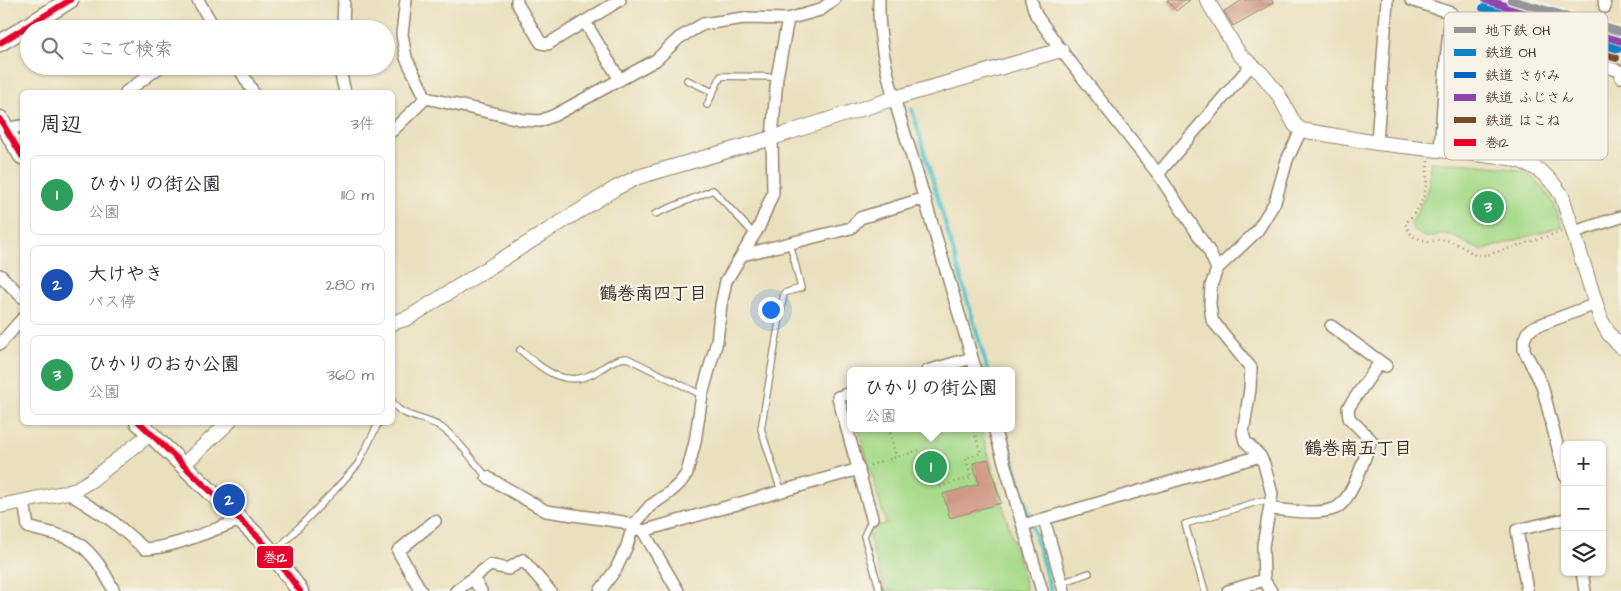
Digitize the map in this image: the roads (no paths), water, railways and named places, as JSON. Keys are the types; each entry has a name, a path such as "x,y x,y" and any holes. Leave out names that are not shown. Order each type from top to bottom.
{"main road":[{"path":"37,20 70,0"},
{"path":"0,43 20,31"},
{"path":"10,125 20,151"},
{"path":"141,425 241,520 273,554 300,591"}],"street":[{"path":"198,0 209,20"},
{"path":"343,20 344,0"},
{"path":"406,0 402,34 406,58 426,98"},
{"path":"517,0 540,43 548,44 620,0"},
{"path":"426,98 524,120 540,121 555,115 656,60 680,38 703,24 744,18 788,18 820,10 834,0"},
{"path":"879,0 878,22 882,51 975,367"},
{"path":"1031,0 1036,15 1061,50 1158,174 1209,251 1217,270"},
{"path":"1207,0 1239,54 1261,73 1278,94 1295,125 1301,130 1377,143 1444,151"},
{"path":"1377,143 1387,0"},
{"path":"1411,0 1448,12"},
{"path":"600,591 616,570 650,506 680,484 687,473 695,442 702,395 716,341 720,305 726,282 754,234 774,193 772,138 777,77 788,18"},
{"path":"585,22 620,80"},
{"path":"395,320 408,318 638,176 772,138 895,98 1061,50"},
{"path":"1158,174 1252,64"},
{"path":"1608,67 1620,70 1621,77"},
{"path":"129,90 149,75"},
{"path":"243,75 252,90"},
{"path":"341,75 345,90"},
{"path":"1440,151 1444,90"},
{"path":"395,128 426,98"},
{"path":"1271,591 1264,580 1263,546 1272,494 1264,464 1260,456 1245,440 1243,433 1250,389 1251,368 1212,320 1210,304 1211,286 1217,270 1257,231 1275,202 1287,160 1301,130"},
{"path":"1517,160 1528,163 1541,171 1552,181 1562,196 1570,231 1601,320 1609,334 1621,347"},
{"path":"742,254 850,228 860,218 925,198"},
{"path":"1570,231 1621,217"},
{"path":"0,275 20,295"},
{"path":"1561,460 1542,385 1524,350 1524,340 1534,327 1596,304"},
{"path":"0,344 20,321"},
{"path":"1271,506 1312,512 1338,507 1344,501 1360,472 1371,440 1349,418 1348,408 1383,364 1332,326"},
{"path":"941,367 972,358"},
{"path":"847,394 838,397 847,428"},
{"path":"183,465 226,425"},
{"path":"848,432 872,518"},
{"path":"995,432 1042,591"},
{"path":"0,506 73,491 90,481 150,434"},
{"path":"1024,525 1260,456"},
{"path":"638,529 859,469"},
{"path":"487,477 546,511 623,522 638,529 678,591"},
{"path":"67,492 111,520 145,549 179,542 241,520"},
{"path":"24,501 28,527 76,542 90,553 114,591"},
{"path":"1044,519 1063,587"},
{"path":"1527,591 1517,530 1561,520"},
{"path":"421,591 398,551 435,521"},
{"path":"456,591 490,565 508,569 523,560 550,591"},
{"path":"1583,576 1585,591"},
{"path":"473,578 480,591"},
{"path":"1228,591 1264,580"}],"lane":[{"path":"707,105 721,76 777,77"},
{"path":"687,80 713,92"},
{"path":"655,214 713,190 754,234"},
{"path":"782,491 761,429 784,293 801,288 790,243"},
{"path":"520,350 544,370 560,377 574,379 590,375 619,358 627,358 702,395"},
{"path":"395,407 400,411 438,425 446,431 487,477"},
{"path":"273,554 358,464 378,425"},
{"path":"1205,591 1185,524 1260,501 1271,506"},
{"path":"872,518 864,536 880,591"},
{"path":"1063,587 1089,573"}],"waterway":[{"path":"912,109 987,367"},
{"path":"1005,432 1051,591"}],"metro line":[{"name":"OH","path":"1511,0 1552,12"},
{"name":"OH","path":"1608,28 1621,32"}],"rail line":[{"name":"ふじさん","path":"1486,0 1526,12"},
{"name":"さがみ","path":"1516,0 1555,12"},
{"name":"OH","path":"1483,8 1496,12"},
{"name":"さがみ","path":"1608,28 1621,32"},
{"name":"ふじさん","path":"1608,37 1621,41"},
{"name":"OH","path":"1608,46 1618,49"},
{"name":"はこね","path":"1608,56 1616,58"}],"place":[{"name":"ひかりのおか公園","path":"1488,207"},
{"name":"ひかりの街公園","path":"931,467"},
{"name":"大けやき","path":"229,500"}],"district":[{"name":"鶴巻南四丁目","path":"653,293"},
{"name":"鶴巻南五丁目","path":"1358,448"}]}
